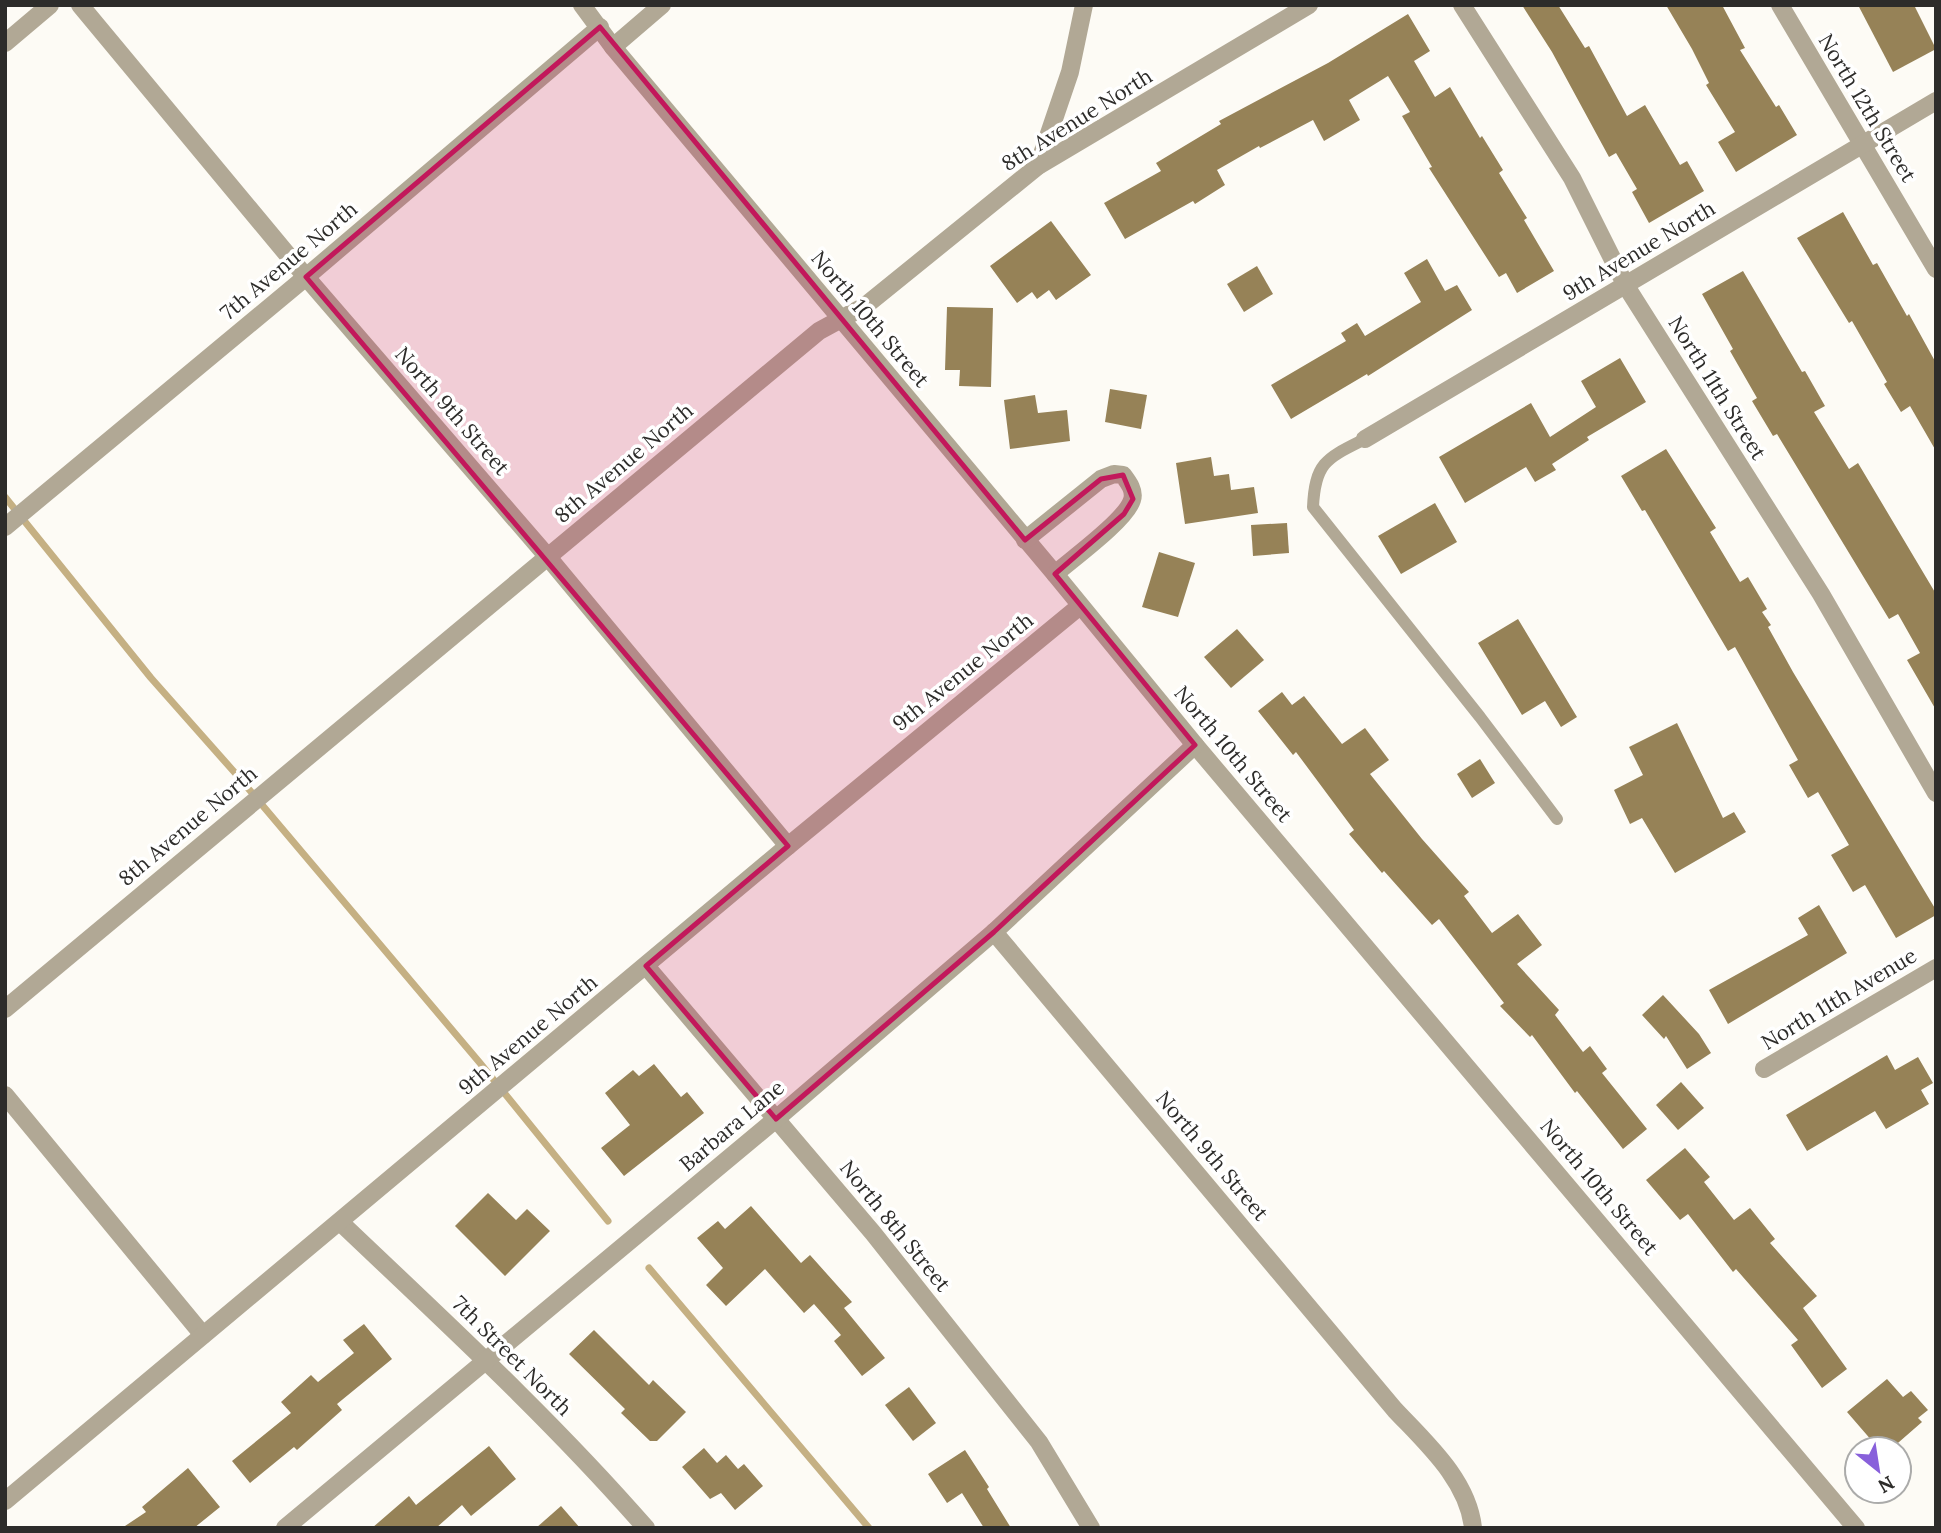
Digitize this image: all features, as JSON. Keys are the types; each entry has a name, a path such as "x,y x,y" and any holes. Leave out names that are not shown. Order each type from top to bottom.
{"street":[{"path":"5,43 50,5"},
{"name":"North 9th Street","path":"80,5 306,277 547,556 788,846"},
{"path":"613,47 662,5"},
{"path":"1038,166 1070,72 1084,5"},
{"name":"8th Avenue North","path":"5,1009 819,331 865,306 1038,166 1309,5"},
{"name":"North 11th Street","path":"1462,5 1572,178 1626,286 1821,594 1936,793"},
{"name":"North 12th Street","path":"1780,5 1936,269"},
{"name":"North 10th Street","path":"585,6 613,47 1195,745 1856,1528"},
{"name":"7th Avenue North","path":"5,527 306,277 600,27"},
{"name":"9th Avenue North","path":"1365,439 1936,101"},
{"path":"1026,540 1101,480 1114,474 1123,475 1131,486 1133,499 1124,514 1055,574"},
{"name":"9th Avenue North","path":"5,1501 788,846 1080,606"},
{"name":"Barbara Lane","path":"285,1528 776,1119 994,932 1195,745"},
{"name":"North 9th Street","path":"994,932 1395,1410 1434,1452 1465,1495 1473,1528"},
{"name":"North 8th Street","path":"646,966 873,1233 1039,1442 1091,1528"},
{"name":"North 11th Avenue","path":"1764,1069 1936,968"},
{"path":"5,1095 203,1335"},
{"name":"7th Street North","path":"340,1222 485,1360 609,1485 646,1528"}],"lane":[{"path":"1365,439 1329,457 1314,480 1313,507 1480,717 1557,819"}],"highlighted area":[{"path":"600,27 1025,540 1101,479 1123,475 1133,499 1124,514 1055,574 1195,745 994,932 776,1119 646,966 788,846 306,277"}],"building":[{"path":"1522,5 1558,5 1585,48 1589,46 1627,116 1645,105 1680,165 1687,161 1704,191 1649,223 1632,192 1637,189 1616,153 1609,157 1552,52"},
{"path":"1666,5 1722,5 1745,48 1740,50 1797,135 1736,172 1718,142 1735,132 1706,85 1709,83 1692,49"},
{"path":"1858,5 1914,5 1936,49 1893,72"},
{"path":"1408,14 1430,51 1414,61 1435,97 1450,87 1480,138 1482,136 1503,170 1499,173 1527,218 1524,220 1554,271 1517,293 1506,273 1499,277 1429,168 1432,167 1402,116 1410,112 1388,76 1349,100 1360,120 1324,141 1313,120 1260,148 1259,146 1217,170 1225,185 1195,204 1193,201 1125,239 1104,203 1161,171 1156,163 1221,124 1219,121 1328,63"},
{"path":"1843,212 1873,265 1877,263 1907,316 1909,314 1936,363 1936,451 1910,406 1901,412 1852,321 1849,323 1797,238"},
{"path":"1051,221 1091,275 1056,300 1049,290 1037,299 1032,292 1017,303 990,266"},
{"path":"1427,259 1445,291 1457,285 1472,310 1368,376 1367,374 1291,419 1271,385 1346,341 1341,333 1357,323 1365,336 1421,302 1404,273"},
{"path":"1257,266 1273,294 1244,312 1227,284"},
{"path":"1743,271 1825,406 1814,412 1849,469 1858,463 1936,594 1936,710 1907,660 1920,653 1898,614 1889,619 1777,434 1773,436 1752,401 1757,398 1730,351 1733,349 1702,294"},
{"path":"947,307 993,308 991,387 959,386 960,370 945,370"},
{"path":"1620,358 1646,402 1587,437 1589,440 1552,464 1556,470 1535,482 1526,467 1465,503 1439,457 1531,403 1550,437 1596,407 1581,381"},
{"path":"1110,389 1147,395 1141,429 1105,422"},
{"path":"1035,395 1038,413 1067,410 1070,441 1010,449 1004,400"},
{"path":"1666,449 1716,528 1710,532 1740,582 1748,577 1767,609 1762,612 1771,625 1768,627 1793,672 1936,910 1936,915 1896,938 1865,885 1853,892 1831,855 1849,845 1818,792 1808,798 1789,765 1798,760 1735,647 1728,651 1645,510 1642,511 1621,476"},
{"path":"1211,457 1214,476 1229,474 1231,490 1254,487 1258,513 1185,524 1176,463"},
{"path":"1435,503 1457,542 1401,574 1378,536"},
{"path":"1287,523 1289,553 1253,556 1251,525"},
{"path":"1159,552 1195,563 1178,617 1142,607"},
{"path":"1518,619 1577,717 1561,727 1545,701 1522,715 1478,643"},
{"path":"1237,629 1264,660 1231,688 1204,657"},
{"path":"1282,692 1292,705 1304,696 1342,744 1365,728 1389,760 1370,774 1469,892 1464,896 1492,933 1518,914 1542,945 1517,964 1559,1010 1555,1015 1583,1052 1590,1046 1607,1069 1602,1073 1647,1129 1623,1149 1577,1091 1575,1093 1532,1035 1530,1037 1500,1006 1504,1003 1439,919 1432,925 1349,834 1354,830 1296,752 1293,755 1258,711"},
{"path":"1677,723 1723,818 1734,812 1746,832 1675,873 1642,818 1630,824 1614,790 1643,775 1629,747"},
{"path":"1480,759 1495,783 1472,798 1457,774"},
{"path":"1819,905 1847,953 1728,1024 1709,990 1808,935 1798,918"},
{"path":"1663,995 1699,1034 1711,1053 1687,1069 1666,1036 1664,1039 1642,1015"},
{"path":"1887,1055 1895,1070 1918,1057 1933,1083 1921,1090 1929,1104 1886,1129 1875,1111 1807,1151 1786,1115"},
{"path":"654,1064 681,1097 687,1092 704,1113 624,1176 601,1148 630,1125 605,1093 633,1070 639,1076"},
{"path":"1681,1082 1704,1108 1678,1130 1656,1105"},
{"path":"1685,1148 1710,1177 1704,1182 1734,1220 1750,1208 1775,1239 1770,1243 1817,1296 1803,1308 1847,1369 1822,1388 1791,1345 1798,1340 1736,1269 1733,1272 1688,1214 1680,1220 1646,1180"},
{"path":"488,1193 516,1220 527,1209 550,1231 505,1276 455,1226"},
{"path":"751,1206 801,1263 810,1255 852,1302 844,1308 885,1358 862,1376 834,1341 841,1335 814,1304 804,1313 765,1269 726,1306 706,1285 723,1268 697,1238 718,1221 725,1229"},
{"path":"364,1324 392,1359 337,1404 342,1410 297,1450 294,1447 250,1483 232,1461 291,1413 281,1402 311,1375 318,1382 354,1353 343,1340"},
{"path":"594,1330 649,1385 653,1380 686,1412 657,1441 650,1441 621,1413 625,1409 569,1354"},
{"path":"1887,1379 1903,1397 1911,1391 1928,1410 1918,1418 1922,1422 1907,1435 1867,1435 1847,1412"},
{"path":"909,1387 936,1423 913,1441 885,1405"},
{"path":"489,1446 516,1479 471,1516 462,1505 436,1528 372,1528 409,1496 416,1505"},
{"path":"704,1448 717,1463 726,1455 738,1469 744,1464 763,1486 735,1510 721,1493 710,1499 682,1467"},
{"path":"965,1450 1011,1528 984,1528 962,1493 947,1503 928,1474"},
{"path":"188,1468 220,1507 194,1528 122,1528 146,1512 142,1507"},
{"path":"561,1506 580,1528 536,1528"}],"waterway":[{"path":"5,497 151,678 236,774 480,1063 608,1221"},
{"path":"649,1268 869,1528"}]}
